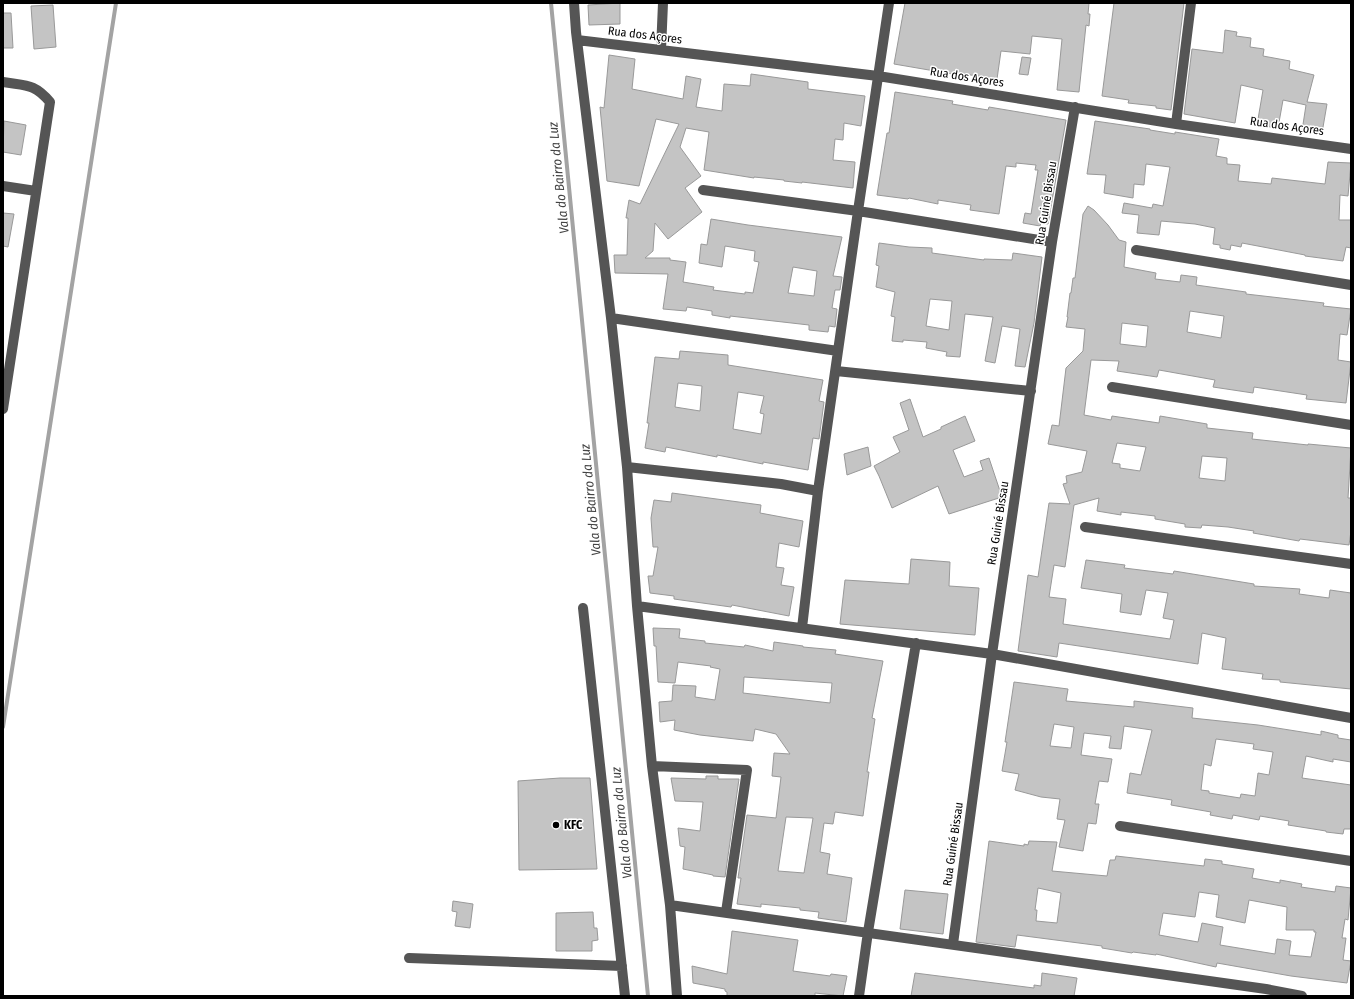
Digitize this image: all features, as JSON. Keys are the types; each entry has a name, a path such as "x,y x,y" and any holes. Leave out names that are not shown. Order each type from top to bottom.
{"street":[{"path":"574,3 577,40 611,318 627,467 637,606 652,766 670,905 677,996"},
{"path":"661,50 663,3"},
{"path":"802,628 818,491 858,211 890,3"},
{"path":"1176,124 1192,3"},
{"name":"Rua dos Açores","path":"577,40 878,76 1176,124 1351,149"},
{"path":"3,82 33,87 42,93 50,102 36,192 8,343 3,409"},
{"name":"Rua Guiné Bissau","path":"953,944 992,654 1052,242 1074,107"},
{"path":"3,186 36,192"},
{"path":"703,190 858,211 1052,242"},
{"path":"1136,250 1351,285"},
{"path":"611,318 838,351"},
{"path":"836,371 1031,391"},
{"path":"1112,387 1351,425"},
{"path":"627,467 781,484 818,491"},
{"path":"1085,527 1351,564"},
{"path":"637,606 992,654 1351,718"},
{"path":"583,608 625,996"},
{"path":"859,996 868,932 916,643"},
{"path":"652,766 747,770 726,912"},
{"path":"1120,826 1351,861"},
{"path":"670,905 953,944 1265,993 1302,996"},
{"path":"409,958 622,966"}],"building":[{"path":"620,3 620,24 589,25 588,5"},
{"path":"905,3 1089,3 1089,26 1086,25 1079,92 1057,90 1062,39 1032,36 1030,54 1001,51 997,79 964,74 964,76 894,64"},
{"path":"1114,3 1184,3 1171,110 1156,108 1156,106 1128,103 1129,100 1102,96"},
{"path":"53,5 56,47 34,49 31,6"},
{"path":"3,13 11,13 13,48 3,48"},
{"path":"1225,30 1237,32 1236,36 1251,38 1250,47 1264,49 1263,56 1290,61 1289,69 1314,75 1307,102 1327,104 1322,133 1302,131 1306,105 1283,100 1278,128 1257,125 1263,90 1241,85 1235,123 1184,114 1192,49 1223,53"},
{"path":"609,55 635,59 632,89 683,99 686,76 701,79 696,107 722,111 724,84 750,86 751,74 808,82 808,89 865,96 861,126 844,123 843,140 835,139 833,160 855,162 853,188 754,178 704,170 709,132 686,128 680,147 701,176 685,188 702,212 668,239 655,223 653,251 645,258 670,258 670,260 686,262 683,282 714,287 713,290 745,294 745,292 753,293 759,262 754,261 755,251 725,246 722,267 699,263 701,244 707,245 711,219 842,237 833,276 842,277 840,290 835,290 832,308 837,309 835,327 829,326 828,332 809,330 809,325 730,316 730,318 712,315 712,311 687,307 686,311 663,309 668,274 615,273 614,255 627,255 628,218 626,218 629,200 640,204 679,124 656,119 639,186 607,181 600,107 604,108","holes":["793,267 817,271 814,296 788,293"]},
{"path":"1022,57 1031,58 1028,75 1019,74"},
{"path":"895,92 953,101 952,104 988,110 989,107 1066,120 1048,224 1041,223 1040,226 1023,223 1025,213 1031,214 1038,170 1035,170 1036,165 1016,163 1016,167 1006,166 999,214 970,210 971,205 938,200 938,204 909,198 877,195"},
{"path":"4,121 26,125 21,155 3,152"},
{"path":"1095,121 1175,134 1175,132 1219,139 1216,156 1227,158 1227,164 1240,165 1238,181 1271,184 1272,178 1325,184 1328,162 1351,163 1348,196 1340,195 1339,220 1351,220 1351,248 1346,247 1343,261 1305,256 1242,243 1241,247 1231,245 1230,250 1220,248 1220,245 1213,244 1215,228 1195,224 1161,221 1159,235 1137,233 1139,215 1122,213 1124,203 1152,208 1153,204 1163,206 1170,167 1146,164 1144,185 1134,184 1133,198 1104,193 1106,175 1087,174"},
{"path":"1088,206 1094,210 1108,225 1119,240 1126,242 1124,267 1156,273 1155,279 1180,282 1181,275 1197,277 1196,285 1246,292 1246,294 1324,303 1323,306 1351,309 1347,335 1340,334 1338,360 1351,362 1346,403 1306,399 1307,395 1254,387 1253,393 1213,387 1215,380 1159,370 1157,377 1117,371 1119,361 1091,360 1084,415 1111,420 1112,416 1159,423 1160,416 1207,424 1207,428 1253,433 1252,439 1351,448 1348,498 1351,498 1351,531 1349,545 1300,539 1299,541 1228,527 1202,525 1201,528 1185,527 1185,524 1155,519 1155,516 1121,512 1121,515 1097,511 1099,498 1074,505 1065,567 1054,565 1049,597 1066,599 1063,624 1170,639 1174,620 1163,618 1168,593 1146,590 1141,615 1120,612 1122,594 1081,588 1086,560 1125,565 1124,568 1173,574 1174,571 1254,584 1254,586 1300,589 1299,594 1329,598 1330,590 1351,593 1351,689 1280,682 1280,680 1262,679 1263,674 1222,669 1226,638 1202,633 1198,664 1059,643 1057,657 1018,651 1028,575 1038,577 1049,503 1070,504 1063,484 1067,483 1066,476 1082,472 1087,451 1048,444 1052,425 1059,426 1066,368 1083,351 1085,329 1066,327 1070,293 1073,278 1075,278 1083,214","holes":["1190,311 1224,316 1221,338 1187,332","1122,323 1148,326 1146,347 1120,344","1117,443 1146,447 1140,471 1120,468 1120,464 1112,463","1202,456 1227,458 1225,481 1199,478"]},
{"path":"3,213 14,214 8,247 3,246"},
{"path":"879,243 932,248 932,253 984,260 1012,260 1013,253 1042,257 1034,323 1025,367 1015,366 1020,329 1002,326 995,363 985,361 993,317 965,314 960,357 946,356 947,352 926,348 927,342 903,340 903,342 892,341 895,317 891,316 895,292 876,287 879,266 876,265","holes":["930,299 952,301 949,330 926,326"]},
{"path":"680,351 728,355 728,365 823,380 819,401 824,402 819,439 813,438 808,470 763,462 763,464 717,455 717,457 666,447 665,452 645,448 649,423 647,423 655,357 679,359","holes":["678,383 702,386 700,411 675,407","738,392 764,396 760,413 764,414 761,434 733,429"]},
{"path":"910,399 923,437 965,416 975,441 953,450 964,477 983,470 980,461 989,458 1002,497 949,514 938,486 892,508 874,466 900,452 893,437 909,430 900,403"},
{"path":"868,447 871,466 847,475 844,454"},
{"path":"672,493 761,505 760,513 803,521 799,547 779,543 776,567 784,568 781,585 794,587 789,616 732,605 731,607 674,599 674,596 650,593 648,576 653,576 658,547 653,547 651,518 654,500 671,502"},
{"path":"911,559 950,562 949,586 979,588 975,635 840,624 845,580 909,584"},
{"path":"653,628 680,629 679,638 705,641 705,643 744,647 745,645 773,651 774,642 803,647 836,650 835,654 883,661 872,718 875,719 867,772 869,772 863,816 835,812 833,824 824,823 820,852 830,854 827,874 852,878 846,922 818,918 819,912 800,910 800,908 761,904 761,907 737,904 741,878 738,878 747,815 776,818 781,777 772,776 774,753 790,754 776,734 755,729 753,741 700,735 674,730 675,720 660,722 659,702 672,701 673,685 696,686 695,697 715,700 720,669 710,667 711,666 678,662 675,683 658,682 656,646 654,646","holes":["744,677 832,683 830,703 743,693","786,817 813,818 804,873 778,871"]},
{"path":"1014,682 1068,689 1066,701 1134,707 1134,701 1193,708 1192,718 1258,725 1321,735 1321,731 1338,735 1338,738 1351,740 1351,762 1333,759 1333,762 1306,756 1302,778 1351,785 1351,829 1344,829 1343,834 1288,825 1289,821 1260,816 1259,820 1233,815 1232,819 1210,815 1211,812 1171,805 1172,800 1127,793 1130,773 1141,775 1152,730 1124,726 1121,749 1109,748 1111,736 1084,733 1081,755 1112,759 1108,782 1099,781 1095,804 1099,804 1096,824 1088,823 1083,851 1059,847 1065,820 1057,819 1060,799 1041,797 1015,790 1019,774 1002,771 1007,742 1005,742","holes":["1054,724 1074,727 1071,748 1050,746","1216,739 1254,744 1253,749 1273,752 1269,775 1258,773 1255,796 1241,794 1240,798 1209,793 1209,791 1201,790 1204,764 1211,766"]},
{"path":"706,776 718,776 718,779 739,779 725,877 713,876 683,869 685,847 680,846 678,828 700,831 703,802 675,801 671,778 706,779"},
{"name":"KFC","path":"560,778 590,778 597,869 519,870 518,781"},
{"path":"989,841 1024,846 1024,844 1028,845 1029,841 1057,842 1052,871 1107,876 1110,860 1115,860 1116,856 1204,866 1205,859 1222,861 1222,864 1254,869 1252,878 1280,883 1280,880 1302,884 1301,887 1335,892 1336,886 1351,888 1348,920 1345,919 1342,938 1346,938 1343,960 1351,961 1347,983 1291,976 1217,963 1216,967 1156,954 1132,953 1102,948 1102,946 1017,935 1015,947 976,942","holes":["1038,888 1061,893 1057,923 1036,921 1037,910 1035,910","1199,892 1219,895 1216,917 1245,923 1249,900 1287,907 1286,930 1314,930 1314,932 1316,932 1311,957 1289,955 1291,941 1277,939 1275,954 1220,945 1223,927 1202,923 1198,942 1159,935 1163,913 1195,917"]},
{"path":"905,890 948,894 943,934 900,929"},
{"path":"453,901 473,904 470,928 455,926 457,912 452,911"},
{"path":"593,912 594,928 597,928 598,940 592,941 592,951 556,951 556,913"},
{"path":"732,931 798,940 793,971 830,976 831,974 847,976 843,996 815,993 815,996 727,996 725,989 693,983 692,966 727,974"},
{"path":"915,973 1034,988 1034,985 1041,986 1042,973 1077,978 1074,996 911,996"}],"waterway":[{"path":"3,727 116,3"},
{"name":"Vala do Bairro da Luz","path":"551,3 648,996"}],"place":[{"name":"KFC","path":"556,825"}]}
